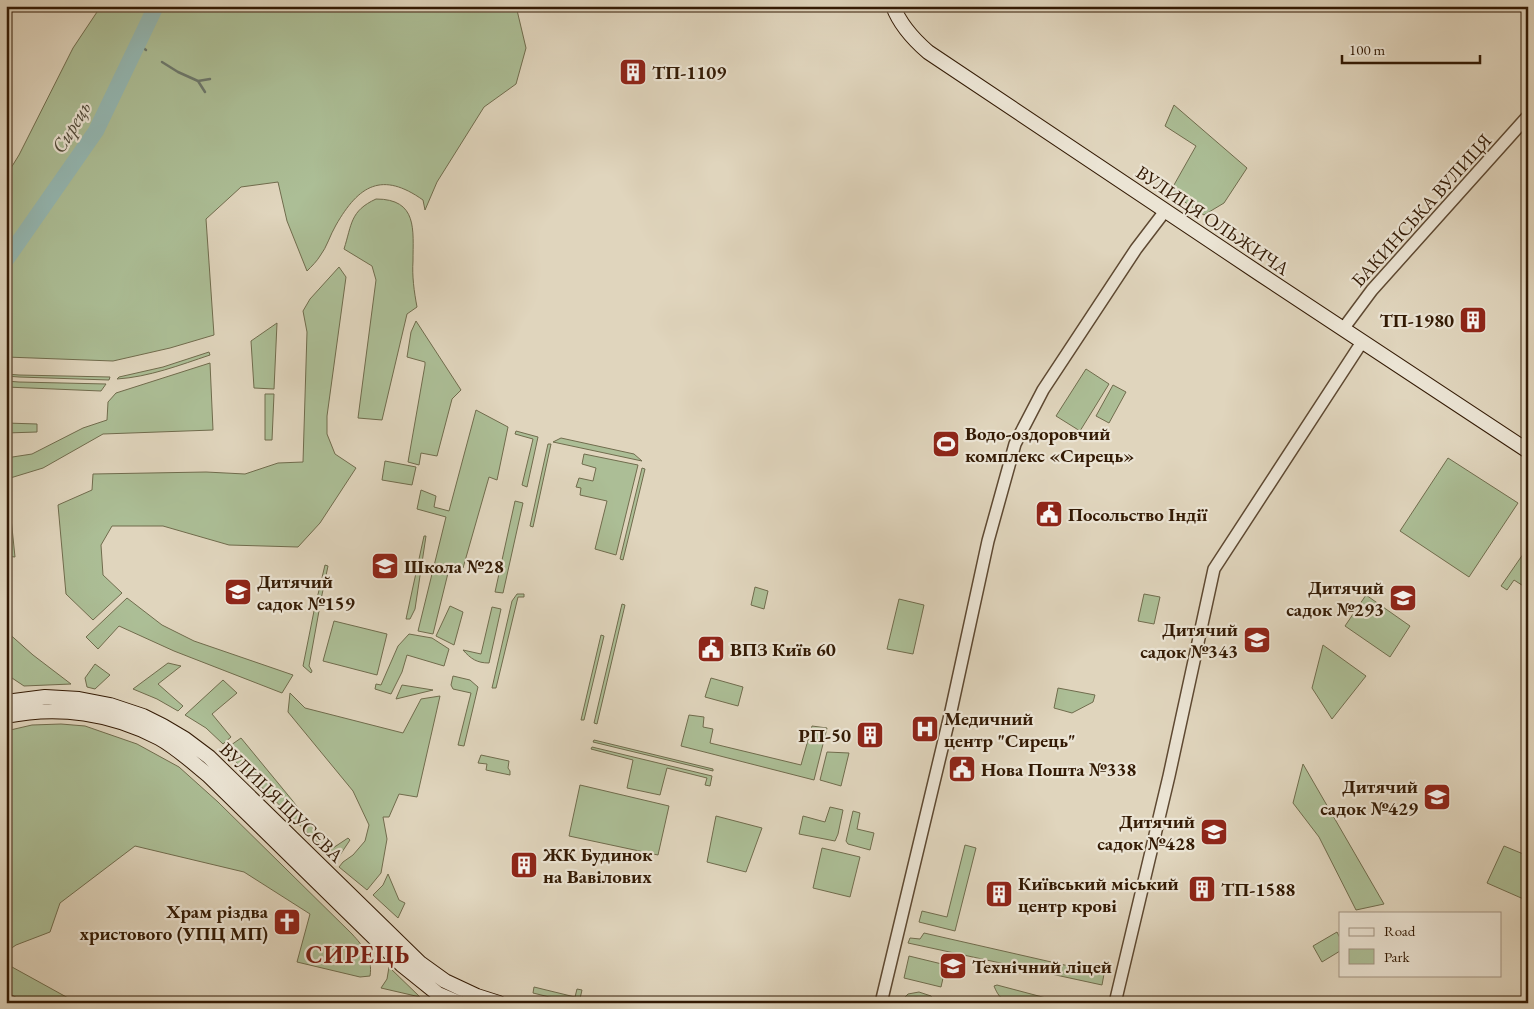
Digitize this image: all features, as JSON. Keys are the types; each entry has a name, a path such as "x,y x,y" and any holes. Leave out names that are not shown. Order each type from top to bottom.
{"main road":[{"name":"ВУЛИЦЯ ОЛЬЖИЧА","path":"893,6 915,41 928,52 1528,451"},
{"name":"ВУЛИЦЯ ЩУСЄВА","path":"6,702 45,697 79,699 110,705 143,716 170,730 209,756 420,963 445,982 499,1003"},
{"name":"ВУЛИЦЯ ЩУСЄВА","path":"6,716 47,711 74,712 98,716 142,730 172,746 208,775 402,965 438,994 459,1003"}],"street":[{"name":"БАКИНСЬКА ВУЛИЦЯ","path":"1343,329 1372,290 1528,116"},
{"path":"881,1003 951,711 990,532 1015,444 1043,390 1136,249 1165,211"},
{"path":"1115,1003 1169,776 1214,569 1362,342"}],"green space":[{"path":"101,6 516,6 526,48 516,84 484,107 437,182 425,210 423,200 395,186 373,187 363,192 345,211 327,245 316,262 307,271 287,221 278,182 241,187 206,219 214,335 170,348 113,361 6,357 6,176 19,155 73,48"},
{"path":"1174,105 1247,168 1224,203 1204,215 1170,192 1196,146 1165,126"},
{"path":"376,199 390,200 400,204 410,218 413,238 413,278 417,307 407,314 382,420 358,418 376,280 372,266 344,249 353,219 361,208"},
{"path":"339,267 346,277 327,416 327,434 335,454 356,468 320,523 298,547 229,545 163,526 112,526 101,545 103,575 122,593 93,620 66,594 58,505 92,490 93,474 206,472 245,474 278,463 303,462 307,332 303,311 310,299"},
{"path":"416,321 461,390 452,399 437,456 421,453 419,465 408,462 425,365 425,362 407,357 411,332"},
{"path":"277,323 274,389 254,388 251,341"},
{"path":"209,352 210,355 164,370 141,376 117,379 163,367"},
{"path":"210,363 213,430 103,434 43,468 7,479 15,557 6,556 6,458 32,454 83,428 107,420 108,402 116,393"},
{"path":"1086,369 1109,384 1080,431 1056,416"},
{"path":"6,374 110,377 109,380 19,377 6,376"},
{"path":"6,381 106,384 101,391 6,387"},
{"path":"1113,385 1126,392 1109,423 1096,416"},
{"path":"265,394 274,394 272,440 265,440"},
{"path":"476,410 508,427 497,480 489,477 463,568 450,565 433,634 418,631 446,517 417,509 421,490 436,496 434,507 449,511"},
{"path":"6,423 37,424 37,432 6,433"},
{"path":"516,431 538,437 527,487 522,485 533,439 515,434"},
{"path":"561,438 634,454 642,461 553,442"},
{"path":"548,444 551,444 533,527 530,526"},
{"path":"584,454 638,465 616,555 595,549 607,501 580,495 581,488 576,487 579,478 593,481 596,468 582,464"},
{"path":"1448,458 1518,503 1469,577 1400,531"},
{"path":"385,461 416,467 412,485 382,480"},
{"path":"642,468 645,469 623,560 620,559"},
{"path":"515,501 523,503 503,593 495,592"},
{"path":"424,536 426,536 415,609 410,619 406,619"},
{"path":"1528,547 1528,589 1514,580 1507,590 1501,586"},
{"path":"325,565 328,566 319,609 315,607"},
{"path":"755,587 768,591 764,609 751,605"},
{"path":"517,594 524,594 524,597 518,597 496,688 492,688 512,601"},
{"path":"1144,594 1160,597 1154,624 1138,621"},
{"path":"1366,595 1410,626 1390,657 1345,626"},
{"path":"127,598 162,625 194,641 293,675 282,693 174,651 119,626 98,649 86,637"},
{"path":"899,599 924,605 913,654 887,649"},
{"path":"622,604 625,605 597,724 594,723"},
{"path":"450,606 463,612 454,645 436,636"},
{"path":"492,607 501,609 489,663 481,662 472,658 463,650 481,654"},
{"path":"314,611 319,611 309,666 312,671 311,673 303,666"},
{"path":"334,621 387,634 377,675 323,661"},
{"path":"6,631 33,655 71,684 24,686 6,674"},
{"path":"409,634 432,638 449,649 444,666 407,655 402,672 391,694 375,689 376,684 381,685 398,646"},
{"path":"601,635 604,636 584,720 581,720"},
{"path":"1323,645 1366,676 1332,719 1312,688"},
{"path":"168,663 181,666 158,684 183,706 178,711 157,699 133,689"},
{"path":"95,664 110,675 95,689 87,687 85,678"},
{"path":"453,676 470,680 478,687 464,746 458,745 471,693 453,689 451,685"},
{"path":"711,678 743,687 738,706 705,697"},
{"path":"223,680 237,693 212,714 231,737 223,744 206,728 185,715"},
{"path":"402,685 433,690 396,699"},
{"path":"1058,688 1095,695 1093,702 1072,713 1054,708"},
{"path":"290,693 305,708 403,733 421,699 440,696 417,797 399,794 389,817 383,817 387,839 381,873 367,890 339,867 365,841 369,825 353,791 288,712"},
{"path":"689,715 704,717 703,727 713,729 710,743 801,765 812,726 827,728 814,780 681,746"},
{"path":"61,724 85,726 137,744 179,767 218,802 352,934 369,958 370,976 360,977 297,962 310,914 244,872 135,846 60,903 50,932 16,945 6,952 6,731 32,725"},
{"path":"241,738 330,850 348,838 350,840 336,861 224,750"},
{"path":"594,740 713,769 713,771 593,742"},
{"path":"592,747 712,776 710,786 705,785 707,778 667,768 660,795 627,788 633,760 591,749"},
{"path":"827,752 849,753 841,786 820,780"},
{"path":"481,755 509,761 510,775 486,770 487,764 478,763"},
{"path":"1303,764 1384,904 1356,910 1319,837 1293,803"},
{"path":"580,785 669,806 658,855 569,836"},
{"path":"830,807 843,810 835,841 799,834 803,816 825,822"},
{"path":"853,811 860,813 857,829 874,833 870,850 848,844 846,841"},
{"path":"716,816 762,828 746,872 707,862"},
{"path":"965,845 976,848 955,931 919,922 922,911 947,917"},
{"path":"1504,846 1528,856 1528,901 1487,883"},
{"path":"822,848 860,857 850,897 813,888"},
{"path":"388,874 399,900 405,903 398,918 373,895 383,885"},
{"path":"1337,932 1339,936 1339,952 1322,962 1313,946"},
{"path":"924,933 1104,974 1102,985 908,943 910,938 920,939"},
{"path":"909,956 946,965 941,987 904,978"},
{"path":"12,967 70,999 67,1003 27,1003 6,992 6,976"},
{"path":"389,967 420,997 381,988 387,979"},
{"path":"997,985 1065,1003 1016,1003 1003,999 994,986"},
{"path":"534,987 575,997 577,989 582,990 579,1003 574,1003 533,993"},
{"path":"919,992 931,996 936,1003 917,997 905,1003 899,1003 908,994"}],"waterway":[{"name":"Сирець","path":"6,260 96,131 156,6"},
{"path":"138,44 146,50"},
{"path":"162,62 198,81 210,79"},
{"path":"198,81 205,92"}],"place":[{"name":"ТП-1109","path":"633,72"},
{"name":"ТП-1980","path":"1473,320"},
{"name":"Водо-оздоровчий комплекс «Сирець»","path":"946,444"},
{"name":"Посольство Індії","path":"1049,514"},
{"name":"Школа №28","path":"385,566"},
{"name":"Дитячий садок №159","path":"238,592"},
{"name":"Дитячий садок №293","path":"1403,598"},
{"name":"Дитячий садок №343","path":"1257,640"},
{"name":"ВПЗ Київ 60","path":"711,649"},
{"name":"Медичний центр \"Сирець\"","path":"925,729"},
{"name":"РП-50","path":"870,735"},
{"name":"Нова Пошта №338","path":"962,769"},
{"name":"Дитячий садок №429","path":"1437,797"},
{"name":"Дитячий садок №428","path":"1214,832"},
{"name":"ЖК Будинок на Вавілових","path":"524,865"},
{"name":"ТП-1588","path":"1202,889"},
{"name":"Київський міський центр крові","path":"999,894"},
{"name":"Храм різдва христового (УПЦ МП)","path":"287,922"},
{"name":"Технічний ліцей","path":"953,966"}],"district":[{"name":"СИРЕЦЬ","path":"358,955"}]}
